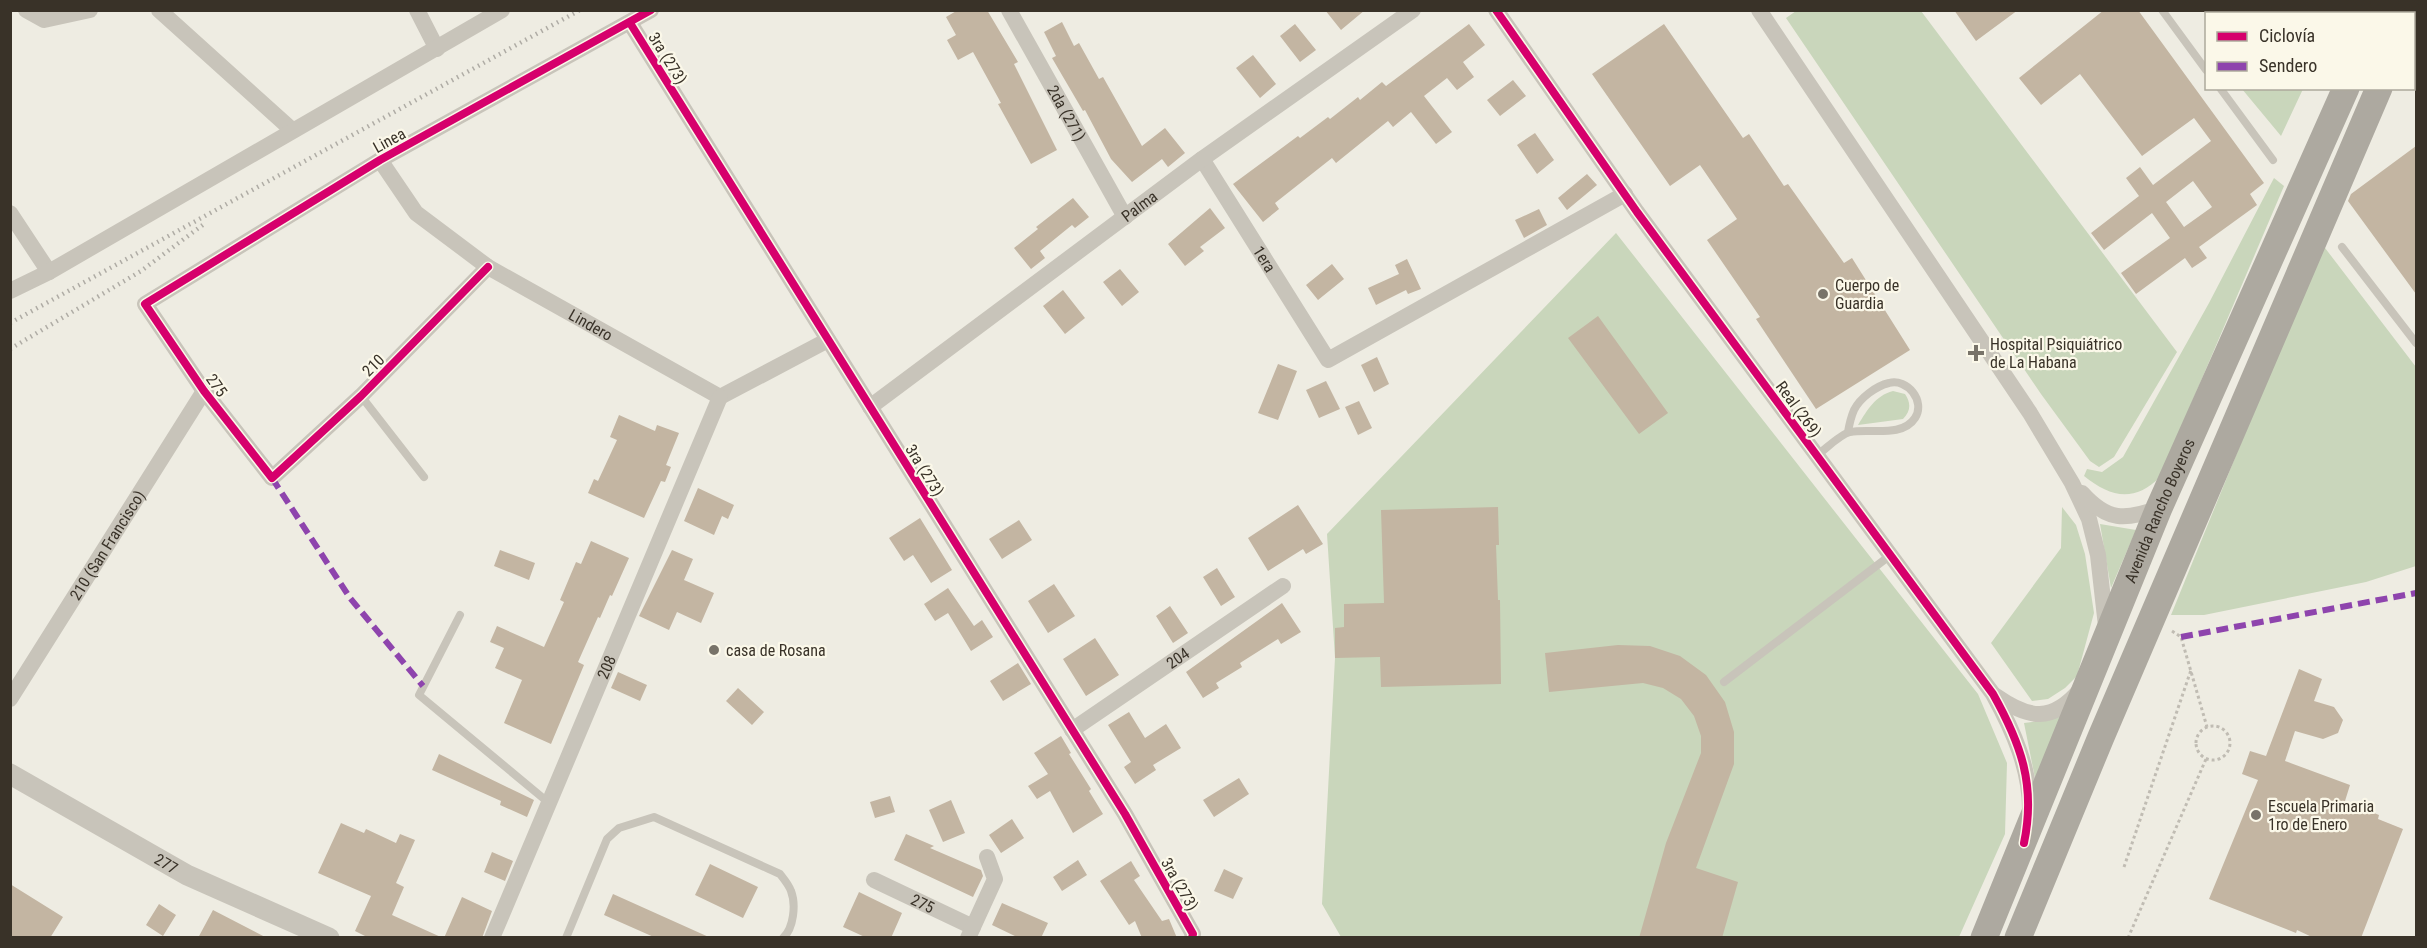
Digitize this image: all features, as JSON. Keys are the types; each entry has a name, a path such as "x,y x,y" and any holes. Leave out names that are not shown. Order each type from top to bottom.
{"highway":[{"name":"Avenida Rancho Boyeros","path":"1984,938 2159,508 2345,90"},
{"path":"2018,938 2378,90"}],"street":[{"path":"26,10 44,20 90,10"},
{"path":"159,10 292,130"},
{"path":"417,10 437,49"},
{"path":"10,291 49,272 502,10"},
{"name":"Linea","path":"146,304 380,160 651,10"},
{"name":"2da (271)","path":"1009,10 1125,217"},
{"name":"Palma","path":"870,406 1203,159 1413,10"},
{"name":"Real (269)","path":"1496,10 1625,194 1993,694 2009,722 2025,771 2030,817 2024,843"},
{"path":"1759,10 2030,413 2072,483 2089,519 2098,555 2104,592 2106,636"},
{"name":"3ra (273)","path":"630,22 1125,814 1193,936"},
{"name":"1era","path":"1203,159 1328,360 1625,194"},
{"name":"Lindero","path":"380,160 416,213 488,267 720,398"},
{"path":"10,213 49,272"},
{"name":"210","path":"272,478 361,396 488,267"},
{"name":"275","path":"146,304 204,391 272,478"},
{"path":"720,398 828,340"},
{"name":"210 (San Francisco)","path":"10,699 204,391"},
{"name":"208","path":"492,938 720,398"},
{"path":"2072,483 2096,507 2118,517 2141,515 2159,508"},
{"name":"204","path":"1072,730 1283,586"},
{"name":"Real (269)","path":"1993,694 2024,713 2041,715 2056,710 2068,702 2079,692 2091,674"},
{"name":"277","path":"10,774 187,875 329,938"},
{"path":"970,932 995,879 987,857"},
{"name":"275","path":"874,880 970,932"}],"lane":[{"path":"2162,10 2205,69"},
{"path":"2221,90 2273,160"},
{"path":"2342,247 2416,343"},
{"path":"1816,456 1848,432 1896,430 1907,426 1916,417 1918,404 1914,394 1908,386 1897,381 1883,384 1868,394 1854,410 1848,432"},
{"path":"361,396 424,477"},
{"path":"1724,682 1892,554"},
{"path":"460,615 419,695 549,803"},
{"path":"566,938 607,839 619,828 654,817 780,874 791,890 794,907 788,934 783,938"}],"path":[{"path":"2152,619 2181,638 2207,727"},
{"path":"2124,867 2191,670"},
{"path":"2213,726 2223,730 2229,738 2229,749 2222,758 2217,760 2206,759 2198,752 2196,742 2199,733 2207,727 2213,726"},
{"path":"2128,938 2206,759"}],"green space":[{"path":"2255,10 2335,10 2336,12 2252,12"},
{"path":"1796,11 1921,11 2177,352 2114,457 2099,467 2090,461 2041,394 1786,18"},
{"path":"2243,90 2303,90 2281,136"},
{"path":"2274,178 2284,186 2160,477 2141,491 2131,494 2103,489 2084,476 2087,469 2102,472 2123,457 2209,303"},
{"path":"1616,233 1978,694 2007,763 2005,834 1959,937 1341,937 1322,904 1335,658 1327,534"},
{"path":"2322,244 2416,367 2416,566 2366,582 2204,615 2171,615"},
{"path":"1893,391 1905,394 1908,401 1909,410 1903,419 1858,425 1881,396"},
{"path":"2062,507 2076,525 2085,554 2094,613 2077,676 2065,688 2048,699 2032,701 1991,643 2061,548"},
{"path":"2100,524 2136,530 2111,588"},
{"path":"2069,709 2036,783 2024,723 2047,720"}],"building":[{"path":"958,10 987,10 1018,62 1014,64 1057,150 1031,164 973,52 958,60 947,40 956,35 946,17"},
{"path":"1325,10 1365,10 1341,30"},
{"path":"1954,10 2018,10 1976,41"},
{"path":"2104,10 2138,10 2264,183 2250,194 2257,205 2199,247 2207,258 2192,268 2185,258 2136,294 2121,273 2170,238 2152,213 2104,250 2091,233 2139,196 2126,178 2140,167 2153,185 2211,141 2194,118 2142,156 2080,74 2041,105 2019,78","holes":["2193,181 2212,207 2184,227 2166,202"]},
{"path":"1062,22 1074,46 1079,43 1099,79 1103,77 1142,146 1165,128 1185,153 1168,167 1162,159 1132,182 1111,159 1085,110 1083,111 1052,58 1056,56 1044,32"},
{"path":"1295,24 1316,50 1300,62 1280,36"},
{"path":"1469,24 1485,45 1463,62 1474,77 1457,90 1447,78 1424,96 1452,132 1436,144 1411,112 1393,127 1388,121 1336,163 1332,158 1275,203 1279,209 1263,222 1233,184 1298,136 1300,138 1328,117 1330,119 1358,97 1360,100 1382,82 1386,86"},
{"path":"1664,24 1743,138 1749,134 1784,186 1788,184 1844,263 1852,258 1910,350 1816,409 1756,319 1760,317 1707,240 1737,219 1700,165 1670,186 1592,74"},
{"path":"1253,55 1276,84 1260,98 1236,68"},
{"path":"1513,80 1526,96 1500,116 1487,100"},
{"path":"1535,133 1554,160 1537,174 1517,145"},
{"path":"2416,146 2416,294 2348,201 2351,194"},
{"path":"1587,174 1597,185 1567,210 1558,198"},
{"path":"1073,198 1089,217 1075,228 1072,225 1040,251 1045,258 1031,269 1014,248"},
{"path":"1210,208 1225,228 1200,247 1204,251 1185,266 1168,244"},
{"path":"1539,209 1547,225 1524,238 1515,220"},
{"path":"1407,259 1421,289 1408,294 1406,290 1376,305 1368,288 1399,274 1395,265"},
{"path":"1332,264 1344,279 1318,300 1306,285"},
{"path":"1120,269 1139,292 1122,306 1103,282"},
{"path":"1063,290 1085,318 1065,334 1043,306"},
{"path":"1598,316 1668,413 1639,434 1568,338"},
{"path":"1377,357 1389,384 1374,392 1361,365"},
{"path":"1278,364 1297,371 1278,420 1258,413"},
{"path":"1326,381 1340,409 1319,418 1306,390"},
{"path":"1359,401 1372,428 1358,435 1345,407"},
{"path":"619,415 655,431 657,425 679,433 666,465 671,467 665,482 661,481 644,518 588,493 594,479 598,481 617,440 610,437"},
{"path":"698,488 734,505 728,519 722,516 714,535 684,521"},
{"path":"1298,505 1323,544 1306,554 1303,549 1268,571 1248,538"},
{"path":"1498,507 1499,545 1496,545 1498,600 1500,600 1501,684 1381,687 1380,657 1335,658 1335,628 1344,627 1344,604 1384,603 1381,510"},
{"path":"920,518 952,570 931,583 913,555 904,561 889,538"},
{"path":"1019,520 1032,540 1002,559 989,539"},
{"path":"591,541 629,558 612,596 610,595 600,618 598,617 578,662 584,665 551,744 504,723 522,680 495,668 504,648 490,642 497,626 544,647 564,602 560,600 576,562 581,564"},
{"path":"500,550 535,563 529,580 494,566"},
{"path":"672,550 693,559 684,580 714,593 701,623 677,612 669,630 639,616"},
{"path":"1217,568 1235,597 1221,606 1203,577"},
{"path":"1054,584 1075,616 1048,633 1028,601"},
{"path":"948,588 974,626 982,620 993,637 971,651 948,613 935,621 924,604"},
{"path":"1282,603 1301,632 1281,644 1278,639 1240,663 1242,667 1216,683 1219,688 1203,698 1186,672"},
{"path":"1170,606 1188,633 1173,643 1156,616"},
{"path":"1095,638 1119,675 1086,696 1063,659"},
{"path":"1618,645 1650,646 1680,656 1706,675 1725,702 1734,732 1734,764 1696,868 1738,882 1722,938 1639,938 1666,843 1701,753 1701,736 1694,716 1681,699 1663,688 1643,683 1549,692 1545,653"},
{"path":"1018,663 1031,684 1003,701 990,681"},
{"path":"2299,669 2322,679 2314,701 2334,707 2343,720 2338,733 2323,739 2295,731 2285,761 2350,785 2345,801 2379,815 2378,819 2403,829 2361,938 2314,938 2209,899 2258,780 2242,774 2250,751 2266,756"},
{"path":"618,672 647,685 640,701 611,688"},
{"path":"738,688 764,712 752,725 726,701"},
{"path":"1129,712 1145,738 1166,724 1181,748 1153,765 1156,770 1135,784 1124,767 1131,762 1108,725"},
{"path":"1061,736 1103,814 1073,833 1050,791 1037,799 1028,786 1048,774 1034,753"},
{"path":"439,754 534,800 527,817 500,805 501,801 432,770"},
{"path":"1239,778 1249,794 1214,817 1203,800"},
{"path":"890,796 895,812 875,818 870,802"},
{"path":"951,800 965,833 943,842 929,810"},
{"path":"1012,819 1024,838 1001,853 989,835"},
{"path":"341,823 364,833 366,829 396,843 400,834 415,840 396,883 404,887 392,915 443,938 369,938 355,931 371,896 318,873"},
{"path":"906,834 934,846 930,848 981,870 983,876 973,897 894,860"},
{"path":"492,852 513,861 505,881 484,872"},
{"path":"1078,860 1087,875 1062,891 1053,877"},
{"path":"1131,861 1140,876 1134,880 1162,921 1169,919 1177,938 1142,938 1135,921 1129,925 1100,881"},
{"path":"710,864 758,887 743,918 695,895"},
{"path":"1224,869 1243,878 1233,899 1214,891"},
{"path":"10,884 63,917 50,938 10,938"},
{"path":"859,892 902,913 891,938 867,938 843,927"},
{"path":"613,894 711,938 656,938 604,915"},
{"path":"462,897 492,911 482,938 444,938"},
{"path":"1002,903 1048,923 1041,938 1019,938 992,925"},
{"path":"159,904 176,915 163,936 146,925"},
{"path":"213,910 267,938 198,938"}],"railway":[{"path":"10,323 580,10"},
{"path":"10,349 141,271 204,224"}],"marked path":[{"path":"272,478 350,598 423,686"},
{"path":"2181,637 2416,593"}],"cycle path":[{"path":"488,267 361,396 272,478 204,391 145,304 380,160 651,10"},
{"path":"1496,10 1637,212 1993,694 2011,730 2024,766 2028,802 2024,843"},
{"path":"630,23 1125,814 1193,934 1192,938"}],"place":[{"name":"Cuerpo de Guardia","path":"1823,294"},
{"name":"Hospital Psiquiátrico de La Habana","path":"1976,353"},
{"name":"casa de Rosana","path":"714,650"},
{"name":"Escuela Primaria 1ro de Enero","path":"2256,815"}]}
